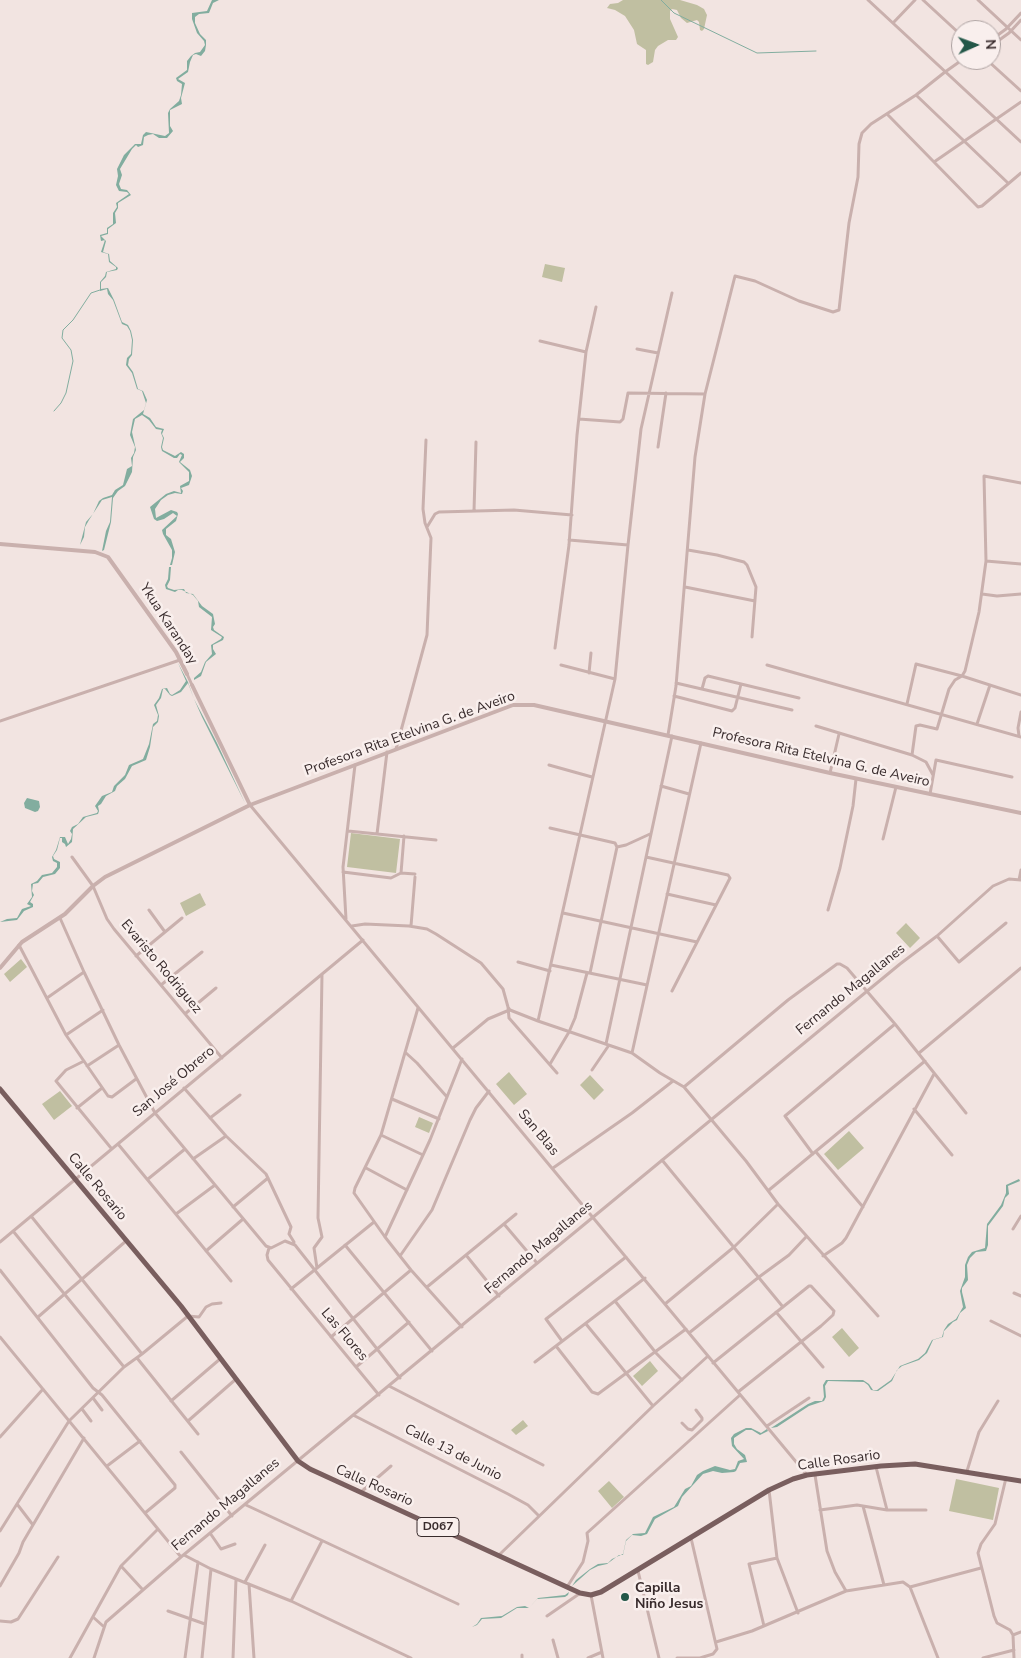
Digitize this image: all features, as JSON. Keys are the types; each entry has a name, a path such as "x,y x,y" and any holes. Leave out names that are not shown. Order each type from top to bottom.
{"main road":[{"name":"Calle Rosario","path":"0,1089 188,1316 298,1461 310,1470 580,1593 591,1595 601,1592 769,1490 786,1481 808,1475 903,1464 923,1464 1021,1481"}],"street":[{"path":"868,0 1021,142"},
{"path":"893,24 915,0"},
{"path":"923,0 951,26"},
{"path":"978,0 1021,40"},
{"path":"1001,34 1010,29 1021,13"},
{"path":"1001,37 1021,20"},
{"path":"592,1070 607,1044 619,979 661,786 670,735 676,683 695,457 705,394 735,276 755,281 798,300 833,312 838,310 849,223 858,176 859,139 864,130 916,95 951,68"},
{"path":"998,70 1021,91"},
{"path":"916,95 1008,183"},
{"path":"934,162 1021,102"},
{"path":"888,115 979,207 1021,173"},
{"path":"538,1021 564,913 592,777 615,679 642,429 648,392 672,292"},
{"path":"555,648 572,515 586,352 596,307"},
{"path":"540,341 586,352"},
{"path":"636,349 658,354"},
{"path":"579,419 620,422 623,418 628,392 705,394"},
{"path":"658,447 666,392"},
{"path":"396,749 427,635 432,538 427,527 423,509 426,440"},
{"path":"474,510 476,442"},
{"path":"912,756 916,726 920,725 937,729 952,684 962,676 976,628 986,561 984,476 1021,483"},
{"path":"427,527 435,514 439,512 514,510 572,515"},
{"path":"569,540 628,546"},
{"name":"Ykua Karanday","path":"0,544 95,552 105,555 114,563 180,660 250,805"},
{"path":"688,550 744,562 750,571 756,587 752,636"},
{"path":"986,561 1021,564"},
{"path":"685,587 755,601"},
{"path":"982,594 997,596 1021,594"},
{"path":"589,673 590,653"},
{"path":"0,721 180,660"},
{"path":"907,704 916,664 962,676 1021,695"},
{"path":"562,665 615,679"},
{"path":"767,665 1020,736 1018,728 1021,712"},
{"path":"702,689 705,678 708,676 799,698"},
{"path":"676,683 792,710"},
{"path":"674,696 732,711 735,708 741,684"},
{"path":"977,724 990,685"},
{"name":"Profesora Rita Etelvina G. de Aveiro","path":"0,968 19,945 60,918 105,877 250,805 513,705 534,705 856,779 1021,813"},
{"path":"816,726 912,756 926,762 933,775"},
{"path":"830,773 839,734"},
{"path":"632,1053 701,742"},
{"path":"377,834 387,752"},
{"path":"930,794 936,760 1012,777"},
{"path":"346,919 343,872 355,765"},
{"path":"549,765 592,777"},
{"path":"828,910 840,868 853,806 856,779"},
{"path":"661,786 689,794"},
{"path":"883,840 896,787"},
{"name":"San Blas","path":"250,805 808,1475"},
{"path":"550,828 615,843 618,847"},
{"path":"348,831 436,840"},
{"path":"618,847 626,846 650,834"},
{"path":"400,873 404,836"},
{"path":"550,1064 575,1018 602,921 618,847"},
{"name":"Evaristo Rodriguez","path":"72,857 93,886 107,919 222,1058"},
{"path":"646,858 729,875 730,878 672,991"},
{"path":"1020,880 1021,870"},
{"path":"343,872 391,878 400,873 415,876 411,926"},
{"name":"Fernando Magallanes","path":"103,1626 183,1556 662,1160 937,936 993,886 1009,879 1020,880"},
{"path":"667,894 716,905"},
{"path":"149,910 165,932"},
{"path":"564,913 697,942"},
{"path":"60,918 119,1045 155,1113 269,1248 285,1241 295,1245"},
{"path":"136,956 182,918"},
{"path":"937,936 959,962 1006,923"},
{"path":"352,926 365,924 411,926 427,929 481,963 504,989 510,1018 514,1024 557,1073"},
{"name":"San José Obrero","path":"0,1242 363,940"},
{"path":"19,945 66,1035 108,1096 112,1097 136,1079"},
{"path":"161,985 202,952"},
{"path":"518,962 550,971"},
{"path":"684,1087 774,1012 837,964 846,968 895,1024 966,1113"},
{"path":"552,965 647,985"},
{"path":"919,1053 1021,968"},
{"path":"47,998 84,972"},
{"path":"315,1269 314,1248 322,1237 318,1218 322,973"},
{"path":"186,1013 216,988"},
{"path":"418,1008 381,1135 354,1193 385,1238 462,1327"},
{"path":"508,1009 632,1053 684,1087 713,1120 778,1204 878,1316"},
{"path":"453,1048 488,1020 508,1009"},
{"path":"66,1035 103,1010"},
{"path":"863,1207 785,1116 895,1024"},
{"path":"87,1066 119,1045"},
{"path":"406,1053 447,1096"},
{"path":"385,1238 439,1119 462,1059"},
{"path":"768,1190 925,1061"},
{"path":"84,1062 66,1070 56,1081 111,1148"},
{"path":"823,1256 846,1238 934,1074"},
{"path":"553,1168 673,1081"},
{"path":"77,1108 102,1088"},
{"path":"184,1088 226,1136 266,1174 291,1227 290,1236 295,1245 400,1378"},
{"path":"400,1256 432,1210 470,1120 476,1108 489,1091"},
{"path":"210,1118 240,1095"},
{"path":"392,1099 439,1119"},
{"path":"914,1109 952,1155"},
{"path":"381,1135 423,1155"},
{"path":"193,1159 226,1136"},
{"path":"118,1144 230,1281"},
{"path":"148,1180 185,1149"},
{"path":"662,1160 783,1307"},
{"path":"366,1168 407,1190"},
{"path":"233,1207 268,1178"},
{"path":"176,1214 215,1186"},
{"path":"665,1304 734,1247 778,1204"},
{"path":"427,1287 516,1214"},
{"path":"31,1216 142,1354"},
{"path":"1013,1229 1021,1216"},
{"path":"206,1251 243,1219"},
{"path":"291,1289 374,1222"},
{"path":"504,1224 537,1263"},
{"path":"13,1231 124,1367"},
{"path":"689,1334 789,1255 806,1237"},
{"path":"38,1317 127,1240"},
{"path":"345,1245 432,1351"},
{"name":"Las Flores","path":"269,1248 268,1260 380,1395"},
{"path":"466,1255 499,1296"},
{"path":"562,1341 546,1319 626,1257"},
{"path":"0,1270 93,1388 140,1441 175,1486 145,1513"},
{"path":"331,1337 412,1270"},
{"path":"534,1362 645,1278"},
{"path":"567,1587 583,1562 588,1542 587,1534 702,1431 739,1394 833,1315 834,1311 811,1286 713,1363"},
{"path":"1014,1293 1021,1296"},
{"path":"615,1301 656,1353 682,1380"},
{"path":"0,1531 69,1421 124,1367 188,1316 199,1317 206,1307 221,1303"},
{"path":"776,1312 823,1367"},
{"path":"991,1321 1021,1336"},
{"path":"356,1367 409,1322"},
{"path":"586,1324 654,1406"},
{"path":"556,1346 595,1394 601,1392 686,1330"},
{"path":"0,1337 158,1529 183,1556 291,1602 411,1658"},
{"path":"498,1555 708,1356"},
{"path":"137,1358 198,1434"},
{"path":"171,1401 220,1359"},
{"path":"188,1421 236,1380"},
{"path":"389,1386 543,1465"},
{"path":"0,1436 43,1389"},
{"path":"93,1398 102,1410"},
{"path":"767,1426 809,1398"},
{"path":"967,1471 979,1432 998,1401"},
{"path":"82,1409 91,1421"},
{"path":"682,1423 690,1430 697,1425 703,1419 696,1410"},
{"name":"Calle 13 de Junio","path":"353,1416 515,1498 528,1505 539,1516"},
{"path":"697,1425 702,1431"},
{"path":"0,1586 84,1438"},
{"path":"106,1466 140,1441"},
{"path":"181,1452 232,1516"},
{"path":"361,1493 391,1466"},
{"path":"876,1467 886,1510"},
{"path":"814,1475 827,1552 835,1572 846,1591"},
{"path":"1006,1478 995,1524 978,1549 978,1558 996,1619 1000,1625 1010,1630 1013,1634 1014,1658"},
{"path":"769,1490 777,1558 798,1612"},
{"path":"17,1504 33,1525"},
{"path":"246,1505 458,1604"},
{"path":"820,1510 857,1505 886,1510 926,1510"},
{"path":"863,1506 884,1585"},
{"path":"70,1658 122,1566 158,1529"},
{"path":"210,1534 221,1549 235,1544"},
{"path":"677,1658 698,1658 713,1654 717,1649 691,1538"},
{"path":"291,1602 322,1541"},
{"path":"244,1582 265,1545"},
{"path":"0,1621 11,1622 18,1619 58,1557"},
{"path":"764,1626 749,1564 777,1558"},
{"path":"184,1658 198,1562"},
{"path":"122,1566 143,1590"},
{"path":"910,1587 981,1568"},
{"path":"202,1658 212,1569"},
{"path":"638,1571 659,1658"},
{"path":"232,1658 236,1579"},
{"path":"716,1642 764,1626 846,1591 903,1582 910,1587 938,1658"},
{"path":"249,1584 254,1658"},
{"path":"547,1616 580,1593"},
{"path":"591,1595 603,1658"},
{"path":"168,1611 205,1624"},
{"path":"93,1617 103,1626 94,1658"},
{"path":"1013,1634 1021,1632"},
{"path":"553,1640 558,1658"},
{"path":"982,1658 1014,1650"},
{"path":"588,1658 602,1652"}],"shaded area":[{"path":"212,0 219,0 213,3 209,13 199,14 195,17 195,23 200,34 206,40 205,51 201,56 193,55 188,72 178,79 185,83 181,98 182,104 170,110 170,126 173,131 167,138 159,138 153,134 144,137 143,145 138,147 136,145 132,149 120,169 122,175 119,184 121,189 127,190 131,195 118,203 118,208 115,213 116,223 108,229 108,234 101,236 105,240 101,241 100,235 107,233 107,228 113,224 113,213 117,207 116,203 129,194 119,191 116,185 117,169 124,155 135,144 141,144 143,135 146,132 165,136 169,133 168,113 170,109 179,101 181,95 182,84 176,78 187,70 187,61 191,56 195,53 200,52 205,45 197,33 192,13 207,11"},
{"path":"623,0 680,0 697,5 704,9 707,15 704,29 700,30 697,20 687,23 681,18 677,10 672,9 670,11 670,19 678,37 676,40 668,40 658,46 655,50 653,62 648,65 646,64 646,50 637,44 634,30 625,16 607,8 610,4"},
{"path":"105,240 103,252 109,254 110,261 118,268 117,270 107,272 106,277 101,282 101,289 108,288 114,300 122,322 128,325 131,331 133,340 132,355 128,365 133,372 138,389 143,391 147,400 143,414 150,418 156,427 164,429 162,434 164,438 163,450 175,456 181,452 184,454 184,458 180,462 190,470 192,476 189,485 181,488 182,494 168,495 161,500 155,509 156,518 171,510 178,514 176,521 166,529 166,535 171,539 175,552 172,565 170,565 172,550 162,530 177,516 173,513 157,521 154,519 150,507 166,494 174,491 181,493 180,486 189,481 189,472 179,462 182,455 180,454 177,458 174,458 162,451 161,447 163,438 161,433 162,430 156,429 142,415 135,419 132,432 136,450 133,457 132,472 125,486 113,498 111,522 104,550 102,551 110,522 112,497 102,500 93,513 99,501 112,495 115,490 123,485 127,469 132,466 131,458 135,447 130,435 133,419 144,410 146,403 142,391 137,389 132,373 126,365 127,358 131,354 132,340 130,331 127,326 122,324 107,289 100,291 100,282 106,272 116,269 109,262 108,254 101,252"},
{"path":"545,264 565,268 562,282 542,277"},
{"path":"93,514 85,527 84,537 80,545 86,522"},
{"path":"169,567 171,567 168,588 174,590 184,589 185,591 178,590 175,592 166,589 165,585 168,579"},
{"path":"190,594 193,594 202,606 213,614 214,630 224,637 223,640 213,645 216,654 206,662 201,676 194,680 201,672 205,662 212,654 211,645 222,637 211,630 212,617 199,607 198,601"},
{"path":"178,663 188,682 194,699 188,683 181,692 172,696 163,689 161,698 156,705 159,716 158,722 153,727 146,760 132,766 125,779 117,786 115,791 106,796 98,806 99,811 98,814 86,817 73,829 72,842 66,847 62,842 62,838 60,838 57,850 53,856 54,859 60,862 60,868 55,874 43,877 38,883 33,884 32,891 34,895 30,902 33,904 33,907 24,911 17,920 0,922 17,918 22,909 31,906 27,904 32,897 31,884 42,875 52,873 57,867 57,863 53,861 52,857 60,837 65,837 68,844 71,839 72,834 70,831 72,827 78,824 83,817 97,813 98,811 95,806 102,796 112,792 114,786 125,775 129,765 143,759 149,744 153,724 157,721 158,715 154,705 162,689 167,688 172,695 180,690 186,681"},
{"path":"194,699 217,743 245,803 202,717"},
{"path":"27,798 39,801 40,807 38,811 35,812 25,808 24,803"},
{"path":"351,833 400,839 396,873 347,867"},
{"path":"200,893 206,905 186,916 180,903"},
{"path":"906,923 920,938 910,948 896,933"},
{"path":"21,959 27,967 10,982 4,974"},
{"path":"509,1072 527,1094 514,1105 496,1084"},
{"path":"590,1075 604,1090 594,1100 580,1085"},
{"path":"60,1091 72,1106 54,1120 42,1104"},
{"path":"419,1117 433,1123 429,1133 415,1127"},
{"path":"849,1131 864,1148 838,1170 824,1154"},
{"path":"1019,1179 1020,1181 1008,1186 1009,1194 1005,1198 1003,1206 988,1226 988,1245 986,1251 976,1252 970,1258 967,1265 968,1280 962,1288 966,1308 960,1313 957,1320 944,1331 943,1337 933,1340 927,1353 919,1360 898,1369 900,1366 918,1359 925,1353 932,1340 942,1337 944,1330 948,1324 956,1319 963,1307 960,1291 965,1277 965,1265 968,1257 972,1252 985,1248 987,1224 1001,1205 1006,1193 1006,1185"},
{"path":"842,1328 859,1348 849,1357 832,1337"},
{"path":"650,1361 658,1371 642,1386 633,1376"},
{"path":"896,1372 892,1381 878,1391 871,1390 864,1382 828,1381 825,1386 826,1397 824,1401 809,1406 777,1427 771,1428 808,1404 822,1401 824,1397 823,1385 826,1380 863,1380 869,1384 873,1390 877,1390 891,1380"},
{"path":"523,1420 528,1426 516,1435 511,1430"},
{"path":"746,1428 751,1428 761,1433 767,1429 768,1431 760,1435 752,1430 746,1430 734,1438 734,1444 745,1455 747,1462 740,1463 734,1472 722,1473 713,1471 703,1474 682,1497 678,1506 655,1519 647,1534 641,1536 632,1535 626,1541 623,1555 621,1555 623,1554 626,1540 633,1534 645,1533 653,1517 674,1507 685,1489 691,1486 697,1475 715,1466 730,1470 735,1469 738,1461 744,1459 732,1446 731,1438 734,1434"},
{"path":"956,1479 999,1488 993,1520 949,1511"},
{"path":"609,1481 624,1497 612,1508 598,1491"},
{"path":"616,1557 607,1564 590,1570 572,1586 576,1580 590,1569 598,1564 608,1563"},
{"path":"569,1592 565,1597 537,1599 565,1595"},
{"path":"525,1606 529,1608 517,1608 501,1618 482,1619 477,1625 472,1627 481,1618 502,1616 517,1607"}],"waterway":[{"path":"661,0 674,13 757,53 816,51"},
{"path":"54,411 66,393 73,361 71,350 62,338 63,330 73,320 91,293 100,290"}],"place":[{"name":"Capilla Niño Jesus","path":"625,1597"}]}
